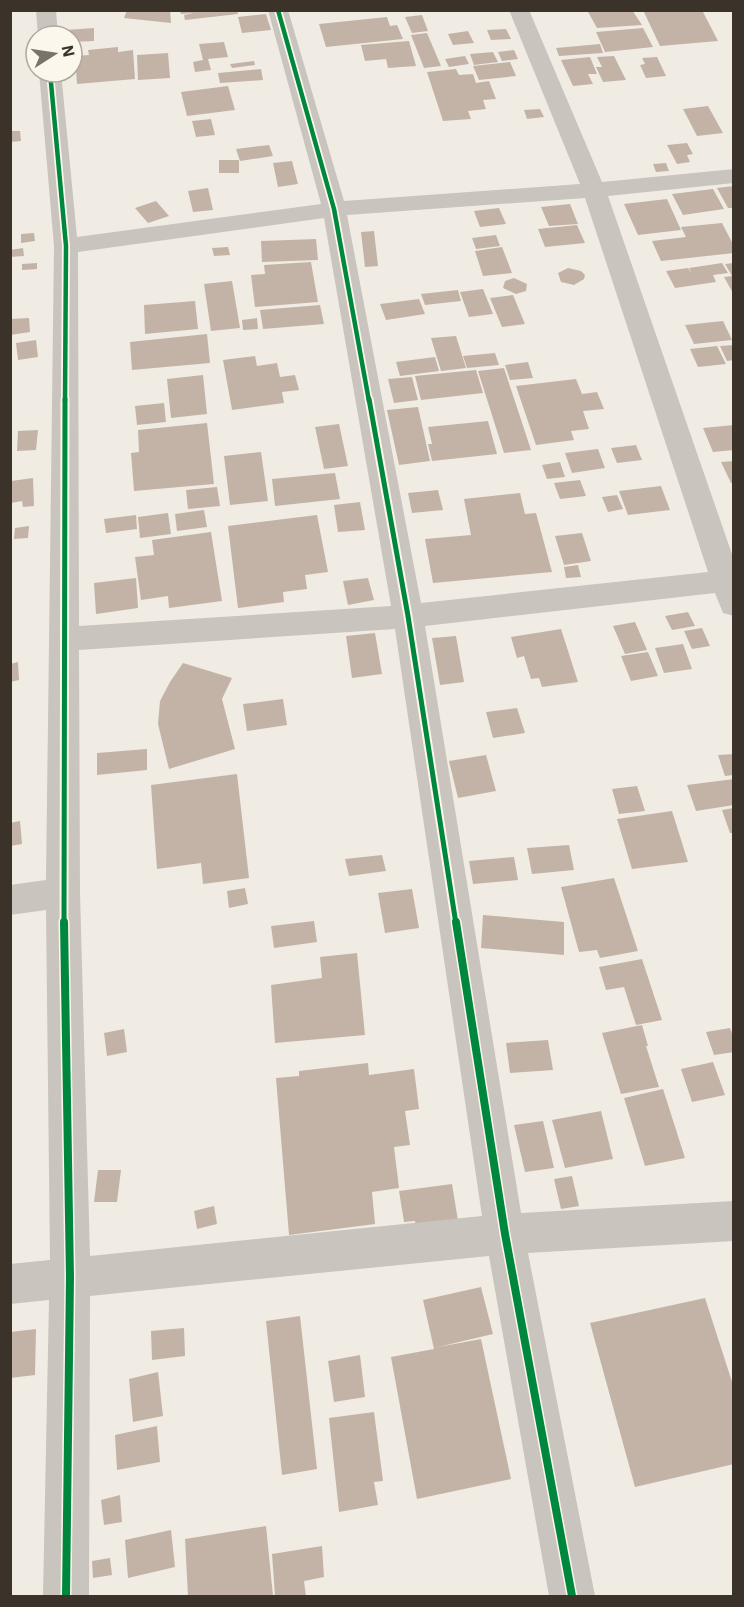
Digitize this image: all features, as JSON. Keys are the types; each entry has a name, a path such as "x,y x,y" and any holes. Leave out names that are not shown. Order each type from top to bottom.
{"street":[{"path":"278,10 334,209 408,616 505,1234 572,1596"},
{"path":"64,639 408,616 731,589 594,190 519,10"},
{"path":"51,84 66,246 63,893 70,1277 66,1596"},
{"path":"66,246 334,209 594,190 734,176"},
{"path":"10,900 63,893"},
{"path":"10,1284 505,1234 734,1221"}],"building":[{"path":"127,10 170,10 171,23 124,18"},
{"path":"180,10 237,10 238,14 185,20 184,15 193,13 181,14"},
{"path":"587,10 632,10 642,25 597,28"},
{"path":"643,10 702,10 718,41 660,46"},
{"path":"266,14 271,30 242,33 238,17"},
{"path":"422,15 428,31 412,33 405,17"},
{"path":"387,17 390,26 397,25 403,39 326,47 319,24"},
{"path":"94,28 94,41 84,41 84,29"},
{"path":"643,28 653,47 605,52 596,32"},
{"path":"506,29 511,39 491,40 487,30"},
{"path":"468,31 474,43 453,45 448,34"},
{"path":"427,33 441,66 424,68 411,35"},
{"path":"409,41 416,66 388,68 386,59 365,61 361,45"},
{"path":"224,42 228,57 208,59 211,70 195,72 193,62 203,60 199,44"},
{"path":"600,44 603,53 559,56 556,48"},
{"path":"118,47 118,52 133,50 135,79 84,83 84,55 89,55 88,50"},
{"path":"514,50 518,59 502,61 498,52"},
{"path":"493,52 498,62 474,65 470,54"},
{"path":"168,53 170,78 138,80 137,55"},
{"path":"465,56 469,64 449,67 445,59"},
{"path":"614,56 626,80 603,82 596,67 602,67 597,57"},
{"path":"590,57 597,74 588,74 593,84 573,86 561,60"},
{"path":"657,57 666,76 646,78 640,65 645,64 642,58"},
{"path":"254,61 255,65 232,68 230,64"},
{"path":"510,62 516,76 479,80 473,66"},
{"path":"261,69 263,80 220,83 218,73"},
{"path":"456,69 459,75 473,74 476,83 489,81 496,99 483,100 486,109 468,111 471,119 443,121 427,72"},
{"path":"228,86 235,110 187,116 181,92"},
{"path":"708,106 723,133 697,136 683,109"},
{"path":"540,109 544,117 527,119 524,110"},
{"path":"211,119 215,135 196,137 192,121"},
{"path":"10,131 20,131 21,141 10,142"},
{"path":"687,143 693,154 687,155 690,162 677,164 667,145"},
{"path":"269,145 273,156 240,161 236,149"},
{"path":"219,160 239,160 239,173 219,173"},
{"path":"292,161 298,184 278,187 273,163"},
{"path":"666,163 669,171 656,172 653,164"},
{"path":"734,186 734,208 728,208 717,188"},
{"path":"208,188 213,210 193,212 188,191"},
{"path":"713,189 724,209 683,215 672,194"},
{"path":"667,199 681,230 638,235 624,204"},
{"path":"156,201 169,216 148,223 135,208"},
{"path":"570,204 578,224 549,226 541,207"},
{"path":"499,208 506,224 480,227 474,211"},
{"path":"722,223 734,246 734,253 661,261 652,241 686,237 681,227"},
{"path":"577,225 585,243 545,247 538,229"},
{"path":"374,231 378,266 365,267 361,232"},
{"path":"34,233 35,241 21,243 21,234"},
{"path":"496,235 500,246 476,249 472,238"},
{"path":"316,239 318,260 262,262 261,241"},
{"path":"228,247 230,255 214,256 212,248"},
{"path":"502,247 512,273 483,276 475,251"},
{"path":"23,248 24,256 10,257 10,250"},
{"path":"311,262 318,302 255,307 251,275 265,274 264,265"},
{"path":"37,263 37,269 22,270 22,264"},
{"path":"722,263 728,273 713,275 716,282 675,288 666,271 688,268 692,274 689,268"},
{"path":"734,263 734,295 724,277 732,276 725,264"},
{"path":"568,268 581,271 585,275 584,279 574,285 561,282 558,273"},
{"path":"514,278 527,284 526,291 516,294 503,288 505,281"},
{"path":"232,281 240,328 211,331 204,284"},
{"path":"483,289 493,314 469,317 460,292"},
{"path":"458,290 461,301 425,305 421,294"},
{"path":"513,295 525,324 502,327 490,298"},
{"path":"419,299 425,314 386,320 380,304"},
{"path":"195,301 198,329 145,334 144,305"},
{"path":"320,305 324,324 263,329 260,310"},
{"path":"29,318 30,332 10,335 10,319"},
{"path":"257,318 258,329 243,330 242,320"},
{"path":"723,321 732,340 694,344 685,325"},
{"path":"207,334 210,363 132,370 130,342"},
{"path":"456,336 466,368 441,371 431,338"},
{"path":"36,340 38,357 18,360 16,343"},
{"path":"734,345 734,360 727,361 720,346"},
{"path":"717,346 726,364 698,367 690,349"},
{"path":"495,353 499,365 467,368 463,356"},
{"path":"255,356 257,366 277,363 280,377 295,375 299,390 282,392 284,403 232,410 223,360"},
{"path":"435,357 439,371 400,376 396,362"},
{"path":"528,362 533,378 510,380 505,365"},
{"path":"504,368 531,450 504,453 478,371"},
{"path":"476,370 483,393 421,400 415,376"},
{"path":"203,375 207,414 171,418 167,379"},
{"path":"412,377 418,400 394,403 388,379"},
{"path":"576,379 582,394 597,392 604,409 583,411 589,429 571,431 574,440 536,445 516,386"},
{"path":"164,403 166,422 137,425 135,406"},
{"path":"418,407 430,461 399,465 387,410"},
{"path":"488,421 497,454 432,461 428,444 432,444 428,427"},
{"path":"207,423 214,484 134,491 131,453 139,452 138,430"},
{"path":"339,424 348,466 324,469 315,427"},
{"path":"734,425 734,450 713,452 703,428"},
{"path":"38,430 36,450 17,451 18,431"},
{"path":"636,445 642,460 617,463 611,448"},
{"path":"598,449 605,468 572,473 565,453"},
{"path":"261,452 268,501 230,505 224,456"},
{"path":"734,461 734,483 731,483 721,462"},
{"path":"560,462 565,477 547,479 542,465"},
{"path":"335,473 340,499 275,506 272,479"},
{"path":"33,478 34,506 23,507 22,501 11,503 11,481"},
{"path":"580,480 586,496 560,499 554,483"},
{"path":"661,486 670,510 628,515 619,491"},
{"path":"217,487 220,506 188,509 186,490"},
{"path":"438,490 443,510 412,513 408,493"},
{"path":"520,493 525,514 536,513 552,572 433,583 425,539 471,535 464,499"},
{"path":"617,495 623,509 608,512 602,497"},
{"path":"360,502 365,530 338,532 334,505"},
{"path":"204,510 207,527 177,531 175,514"},
{"path":"168,513 171,534 140,538 138,517"},
{"path":"136,515 137,529 106,533 104,519"},
{"path":"317,515 328,572 305,575 307,589 283,592 284,602 238,608 228,526"},
{"path":"29,526 28,538 14,539 15,528"},
{"path":"211,532 222,601 169,608 168,596 141,600 135,557 154,555 152,540"},
{"path":"582,533 591,561 564,565 555,536"},
{"path":"578,565 581,577 566,578 564,567"},
{"path":"136,578 138,608 96,614 94,583"},
{"path":"368,578 374,600 348,605 343,581"},
{"path":"688,612 695,626 672,630 665,616"},
{"path":"635,622 647,650 625,654 613,626"},
{"path":"702,628 710,646 692,649 684,631"},
{"path":"561,629 578,682 542,687 539,678 531,679 524,656 517,658 511,637"},
{"path":"375,633 382,674 352,678 346,636"},
{"path":"456,636 464,682 440,685 432,638"},
{"path":"683,644 692,669 664,673 655,648"},
{"path":"648,652 658,676 631,681 621,656"},
{"path":"18,662 19,680 10,682 10,664"},
{"path":"183,663 232,678 222,699 235,749 169,769 158,724 160,701"},
{"path":"283,699 287,725 247,731 243,704"},
{"path":"517,708 525,733 493,738 486,712"},
{"path":"147,749 147,770 97,775 97,753"},
{"path":"734,754 734,775 725,776 718,755"},
{"path":"486,755 496,791 458,798 449,761"},
{"path":"237,774 249,878 203,884 201,863 157,869 151,785"},
{"path":"734,779 734,805 696,811 687,785"},
{"path":"637,786 645,811 619,814 612,789"},
{"path":"734,808 734,833 730,833 722,810"},
{"path":"672,811 688,862 632,869 617,819"},
{"path":"20,821 22,844 10,846 10,823"},
{"path":"569,845 574,870 532,874 527,848"},
{"path":"382,855 386,871 349,876 345,859"},
{"path":"514,857 518,880 473,884 469,861"},
{"path":"614,878 638,951 600,958 597,950 579,952 561,887"},
{"path":"245,888 248,904 229,908 227,891"},
{"path":"412,889 419,928 385,933 378,893"},
{"path":"483,915 564,922 564,955 481,948"},
{"path":"314,921 317,942 274,948 271,926"},
{"path":"357,953 365,1035 275,1043 271,985 322,978 320,957"},
{"path":"642,959 662,1020 636,1025 624,987 606,990 599,967"},
{"path":"642,1025 659,1087 621,1094 602,1033"},
{"path":"730,1028 734,1039 734,1052 714,1055 706,1032"},
{"path":"124,1029 127,1052 107,1056 104,1033"},
{"path":"548,1040 553,1070 510,1073 506,1043"},
{"path":"713,1062 725,1095 692,1102 681,1069"},
{"path":"368,1063 369,1075 414,1069 419,1109 405,1111 410,1145 394,1147 399,1188 372,1192 375,1224 289,1235 276,1078 299,1076 299,1071"},
{"path":"663,1089 685,1158 645,1166 624,1098"},
{"path":"601,1111 613,1159 565,1168 552,1120"},
{"path":"543,1121 554,1168 525,1172 514,1125"},
{"path":"98,1170 121,1170 117,1202 94,1202"},
{"path":"572,1176 579,1206 561,1209 554,1179"},
{"path":"452,1184 459,1227 417,1233 415,1221 404,1222 399,1191"},
{"path":"214,1206 217,1224 197,1229 194,1211"},
{"path":"481,1287 493,1334 438,1347 481,1339 511,1479 417,1499 391,1357 434,1349 423,1300"},
{"path":"705,1298 734,1388 734,1464 635,1487 590,1323"},
{"path":"300,1316 317,1469 282,1475 266,1321"},
{"path":"184,1328 185,1356 152,1360 151,1331"},
{"path":"36,1329 35,1375 10,1378 10,1332"},
{"path":"360,1355 365,1397 334,1402 328,1361"},
{"path":"158,1372 163,1416 133,1422 129,1379"},
{"path":"374,1412 383,1481 374,1482 378,1505 339,1512 329,1418"},
{"path":"157,1426 160,1462 117,1470 115,1435"},
{"path":"120,1495 122,1522 104,1525 101,1500"},
{"path":"266,1526 273,1596 188,1596 185,1539"},
{"path":"171,1530 175,1567 128,1578 125,1540"},
{"path":"322,1546 324,1577 304,1581 306,1596 275,1596 272,1554"},
{"path":"110,1558 112,1575 93,1578 92,1561"}],"cycle path":[{"path":"278,10 334,209 408,616 505,1234 572,1596"},
{"path":"51,84 66,246 63,893 70,1277 66,1596"}]}
